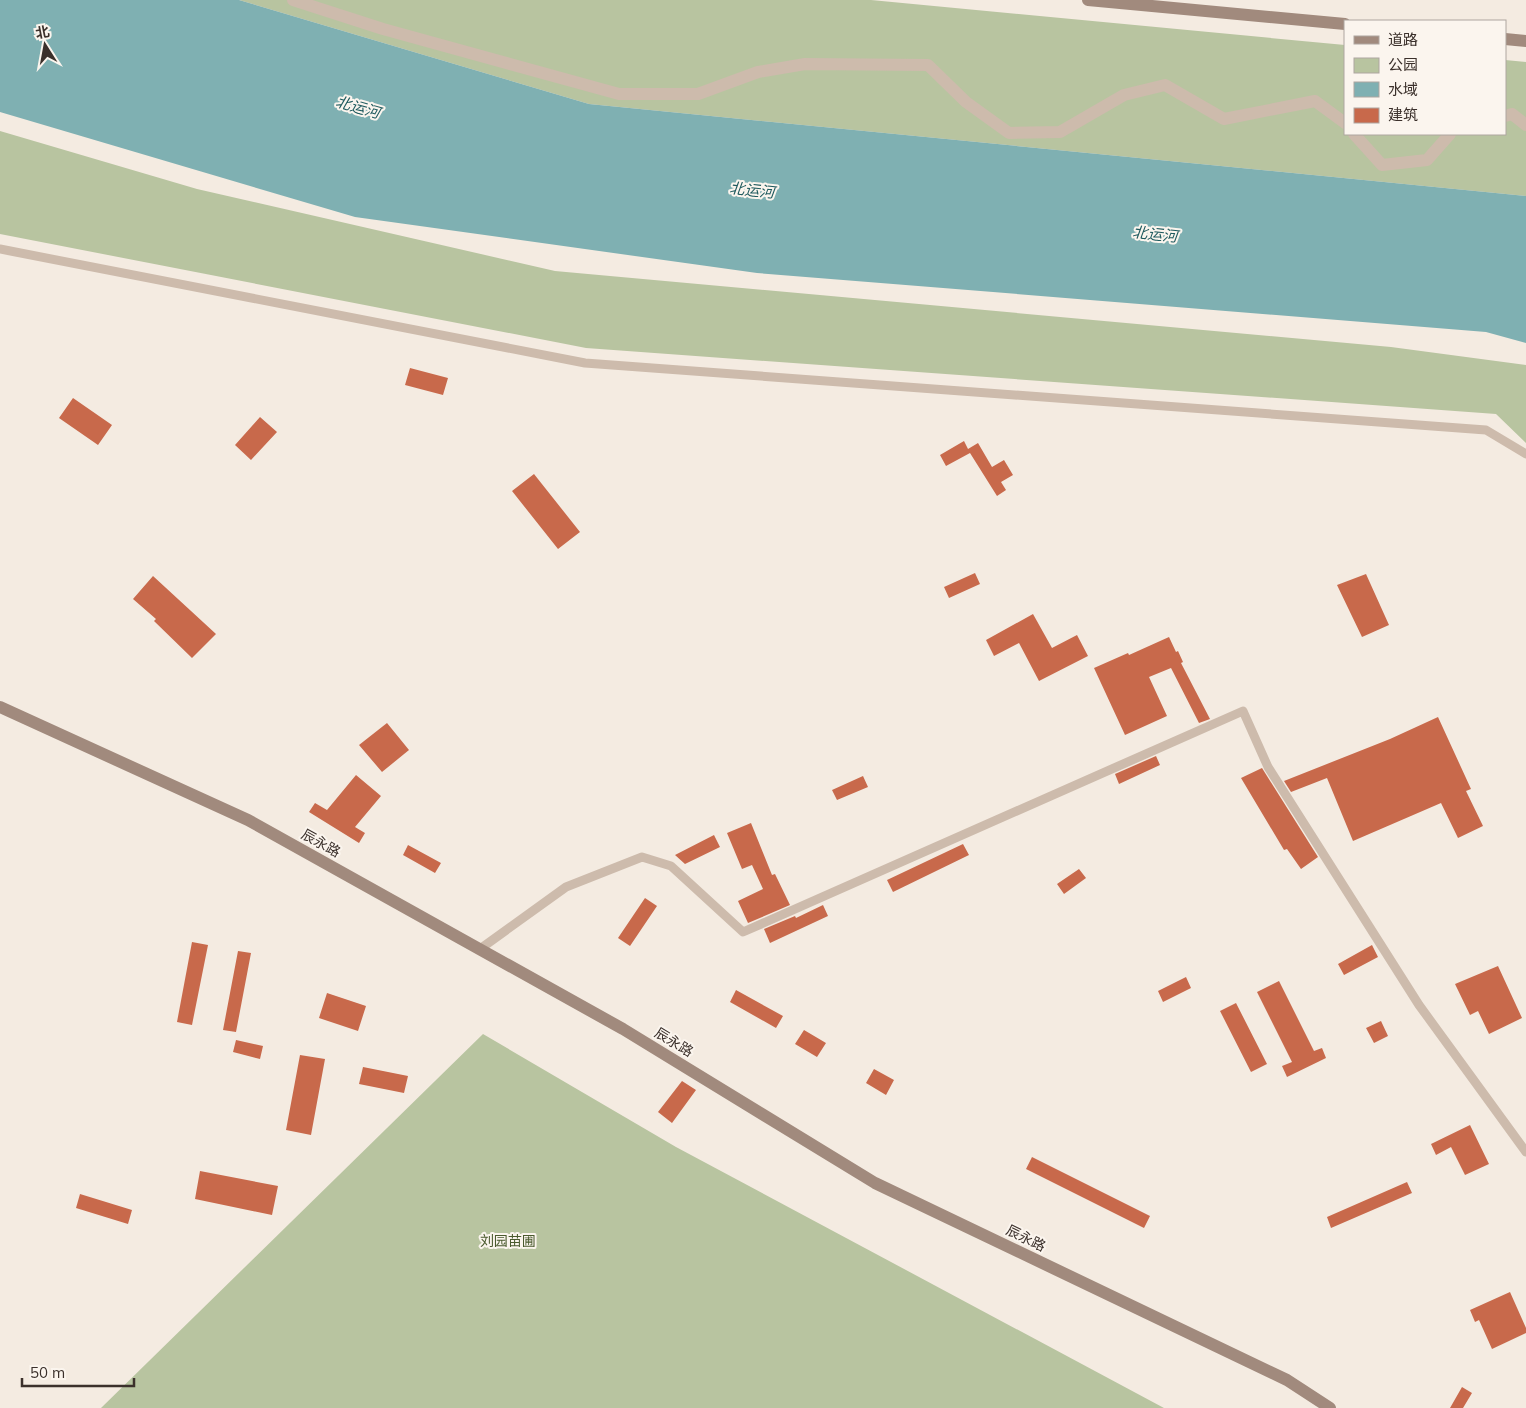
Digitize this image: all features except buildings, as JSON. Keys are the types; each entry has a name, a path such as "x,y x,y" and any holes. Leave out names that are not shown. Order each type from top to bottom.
{"main road":[{"path":"1088,0 1344,24"},
{"path":"1506,39 1526,41"},
{"name":"辰永路","path":"0,707 248,820 623,1029 875,1183 1287,1380 1330,1408"}],"street":[{"path":"293,0 383,29 618,94 698,94 758,72 804,64 928,65 966,102 1009,133 1060,132 1124,95 1164,85 1224,120 1315,101 1344,122"},
{"path":"1506,116 1512,114 1526,125"},
{"path":"1355,135 1382,165 1427,160 1449,135"}],"lane":[{"path":"0,249 584,363 1486,430 1526,454"},
{"path":"480,949 566,888 642,857 671,866 743,932 1243,711 1268,767 1414,996 1526,1152"}],"green space":[{"path":"239,0 871,0 1344,45 1344,135 1506,135 1506,60 1526,62 1526,196 589,104"},
{"path":"0,131 197,189 555,271 1391,347 1526,365 1526,443 1496,414 586,348 0,234"},
{"name":"刘园苗圃","path":"483,1034 676,1147 1164,1408 101,1408"}],"water":[{"name":"北运河","path":"0,0 239,0 589,104 1526,196 1526,343 1486,332 757,273 355,217 0,112"}]}
